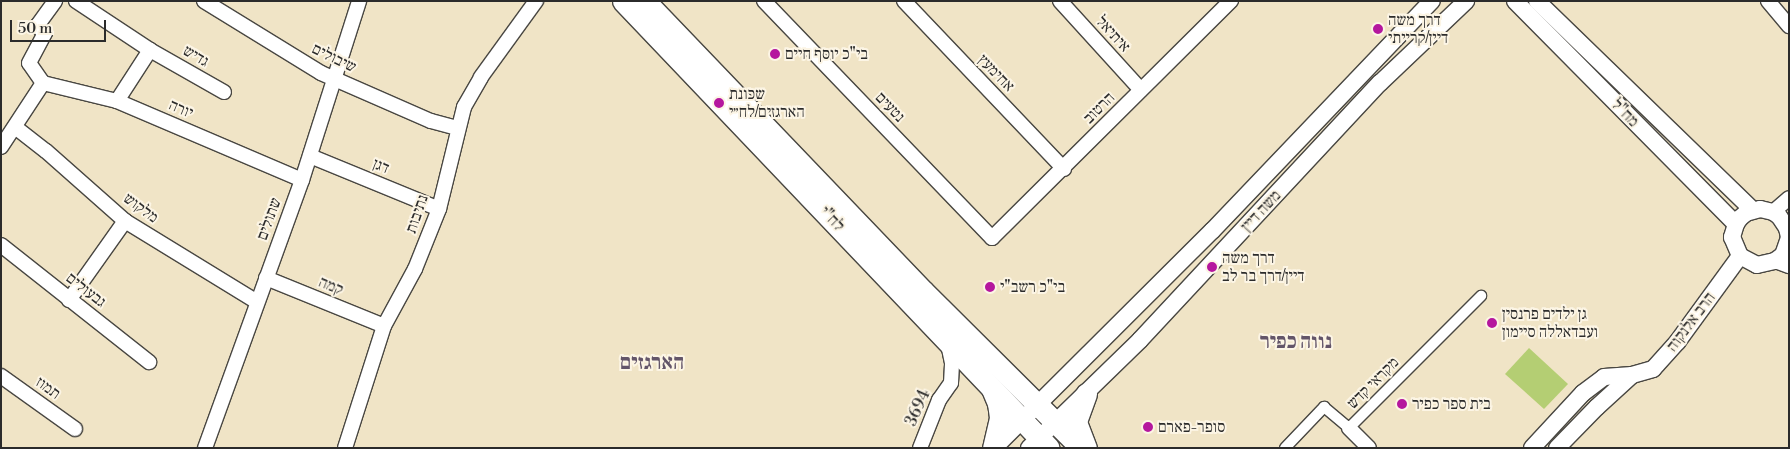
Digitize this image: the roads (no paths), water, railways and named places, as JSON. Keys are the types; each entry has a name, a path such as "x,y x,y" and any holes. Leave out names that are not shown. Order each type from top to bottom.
{"main road":[{"name":"לח\"י","path":"623,1 1023,419 1040,444"},
{"name":"לח\"י","path":"645,1 924,291 1081,448"},
{"path":"986,380 999,411 994,448"},
{"path":"1086,394 1076,422 1086,448"}],"street":[{"path":"1,147 43,82 29,63 45,33 37,26 55,1"},
{"name":"גדיש","path":"76,1 150,50 224,92"},
{"name":"שיבולים","path":"204,1 304,63 431,121 457,128"},
{"name":"שתולים","path":"205,448 302,180 360,1"},
{"name":"נתיבות","path":"344,448 384,326 415,270 439,209 457,128 464,107 481,77 536,1"},
{"name":"נטעים","path":"764,1 992,238"},
{"name":"אחימעץ","path":"904,1 1064,169"},
{"name":"איתיאל","path":"1060,1 1141,90"},
{"name":"הרטוב","path":"992,238 1064,169 1231,1"},
{"name":"משה דיין","path":"994,448 1212,231 1432,1"},
{"name":"משה דיין","path":"1040,444 1057,422 1140,340 1380,83 1466,1"},
{"name":"מח\"ל","path":"1515,1 1736,224"},
{"name":"מח\"ל","path":"1537,1 1753,210"},
{"path":"1768,1 1789,26"},
{"path":"117,101 150,50"},
{"name":"יורה","path":"43,82 117,101 302,180"},
{"name":"מלקוש","path":"15,127 46,151 125,221 257,302"},
{"name":"דגן","path":"310,156 439,209"},
{"path":"1773,212 1789,198"},
{"path":"1753,210 1773,212 1784,221 1788,238 1782,264 1757,265 1740,256 1733,244 1736,224 1740,218 1753,210"},
{"path":"69,300 125,221"},
{"name":"גבעולים","path":"1,245 149,362"},
{"name":"הרב אלנקוה","path":"1532,448 1583,393 1604,377 1632,375 1653,369 1678,341 1740,256"},
{"name":"קמה","path":"266,278 384,326"},
{"name":"מקראי קדש","path":"1285,448 1324,407 1349,428 1481,296"},
{"name":"3694","path":"920,448 939,400 951,383 952,363 947,339"},
{"name":"הרב אלנקוה","path":"1557,448 1632,375"},
{"name":"תמוז","path":"1,376 75,429"},
{"name":"3694","path":"951,383 986,380"},
{"path":"1349,428 1370,448"}],"place":[{"name":"דרך משה דיין/קרייתי","path":"1378,29"},
{"name":"בי\"כ יוסף חיים","path":"775,54"},
{"name":"שכונת הארגזים/לח״י","path":"719,103"},
{"name":"דרך משה דיין/דרך בר לב","path":"1212,267"},
{"name":"בי\"כ רשב\"י","path":"990,287"},
{"name":"גן ילדים פרנסין ועבדאללה סיימון","path":"1492,323"},
{"name":"בית ספר כפיר","path":"1402,404"},
{"name":"סופר-פארם","path":"1148,427"}],"district":[{"name":"נווה כפיר","path":"1296,342"},
{"name":"הארגזים","path":"652,363"}]}
